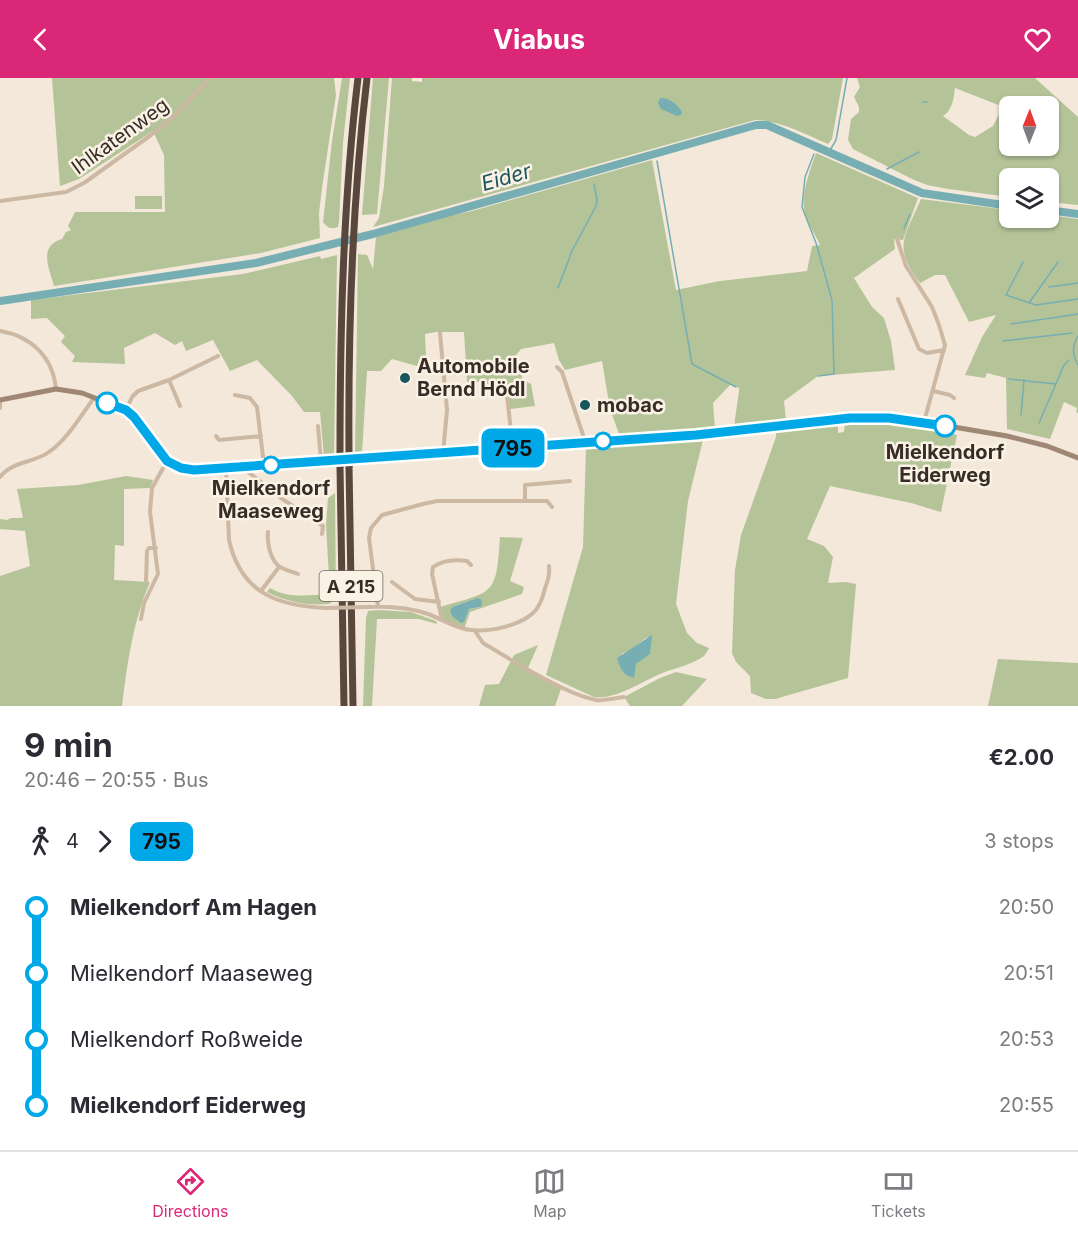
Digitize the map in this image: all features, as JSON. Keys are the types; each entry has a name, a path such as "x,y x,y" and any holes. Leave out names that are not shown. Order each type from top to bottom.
{"highway":[{"name":"A 215","path":"344,706 340,336 345,229 358,78"},
{"name":"A 215","path":"353,706 349,336 352,251 367,78"}],"street":[{"name":"Ihlkatenweg","path":"0,201 66,192 84,183 131,151 169,121 209,78"},
{"path":"897,239 906,266 926,295 936,316 945,345 924,423"},
{"path":"898,299 919,349 927,353 944,350"},
{"path":"0,331 15,333 27,340 45,357 51,367 56,389"},
{"path":"440,333 447,410 443,453"},
{"path":"126,410 132,397 138,391 169,380 218,356"},
{"path":"557,367 562,372 566,383 583,435 583,443"},
{"path":"169,380 180,406"},
{"path":"0,408 0,401 56,389 68,389 126,410 134,417 167,461 181,468 194,470 696,435 850,418 889,418 1008,436 1047,446 1078,458"},
{"path":"933,391 954,398"},
{"path":"235,395 250,398 254,402 259,416 262,465"},
{"path":"507,396 513,448"},
{"path":"0,477 10,468 49,453 94,398"},
{"path":"318,426 321,461"},
{"path":"216,436 219,440 261,436"},
{"path":"141,619 144,603 158,574 150,502 152,488 167,461"},
{"path":"242,467 281,498 322,526 322,534"},
{"path":"226,468 231,551 242,572 261,591 287,604 326,608 414,609 464,629 500,628 527,618 534,612 543,597 549,577 549,566"},
{"path":"525,501 525,484 570,481"},
{"path":"378,607 369,538 371,528 377,519 396,511 437,501 547,501 552,507"},
{"path":"268,532 267,541 271,555 279,567 298,574"},
{"path":"146,581 147,551 149,548 156,548"},
{"path":"443,620 432,574 433,567 443,562 458,560 467,561 471,565"},
{"path":"261,591 279,567"},
{"path":"392,582 415,599 439,602"},
{"path":"474,630 483,643 562,686 596,700 624,697"}],"green space":[{"path":"52,78 334,78 336,95 319,213 320,238 261,253 54,286 48,265 48,252 55,242 71,230 68,226 75,212 165,212 164,155 153,131 79,179 60,186"},
{"path":"342,78 350,78 343,143 339,222 338,227 331,228 323,222"},
{"path":"373,78 389,78 377,214 362,215"},
{"path":"392,78 412,78 412,81 422,82 422,78 843,78 832,139 828,144 784,125 755,120 373,227 379,218 384,186"},
{"path":"857,78 1035,78 1055,96 999,96 999,105 955,88 950,108 943,116 975,137 993,126 999,114 999,156 1059,156 1059,100 1078,117 1078,205 1059,203 1059,168 999,168 999,196 927,185 912,179 853,149 848,140 851,119 859,112 854,97 860,87"},
{"path":"816,153 918,198 903,240 894,239 895,249 854,278 872,307 884,318 891,341 895,370 818,376 784,401 786,420 734,426 739,388 731,384 713,403 715,429 619,434 610,409 602,361 565,370 554,343 521,349 516,355 523,380 531,384 535,406 510,409 505,396 494,397 485,382 467,382 464,332 436,332 425,334 426,357 417,366 392,359 381,371 367,371 362,453 355,454 358,254 367,255 373,269 376,237 652,160 676,290 720,281 807,271 812,246 820,245 806,218 804,207 806,183"},
{"path":"135,196 162,196 162,209 135,209"},
{"path":"921,199 999,209 999,228 1059,228 1059,216 1078,219 1078,413 1077,408 1064,402 1050,439 1007,429 1006,378 987,373 985,378 965,375 982,337 996,315 969,322 945,275 935,275 920,283 906,260 904,241"},
{"path":"337,255 334,456 324,457 320,412 304,412 292,396 257,360 230,371 213,340 186,351 182,341 175,345 155,333 124,348 125,364 72,362 75,356 61,342 65,336 47,318 31,319 31,300 243,274 320,256 321,259"},
{"path":"838,422 838,433 844,432 845,422 873,422 957,435 941,512 911,503 830,486 807,539 824,546 833,557 828,583 856,584 848,678 775,699 766,699 751,693 750,676 736,662 732,653 735,570 741,535 776,432"},
{"path":"703,440 688,501 676,604 687,633 697,643 709,648 704,656 694,662 660,674 628,690 610,696 594,697 546,675 583,547 586,447","holes":["647,637 636,664 621,654 631,650"]},
{"path":"126,476 153,480 150,488 124,489 124,546 115,545 114,580 150,582 135,627 122,706 0,706 0,576 30,566 25,531 0,529 0,519 23,518 17,489 78,485"},
{"path":"335,493 336,599 329,604 305,604 267,592 270,588 292,595 330,594 326,525 328,498"},
{"path":"500,537 523,538 510,581 524,587 522,594 470,612 464,629 443,620 440,607 472,598 489,588 494,581","holes":["477,598 480,607 469,609 464,621 450,610 452,607"]},
{"path":"368,611 411,612 436,621 437,624 419,619 377,619 372,706 363,706 366,618"},
{"path":"538,645 528,668 562,686 555,706 479,706 485,685 499,684 514,655"},
{"path":"998,659 1078,663 1078,706 988,706"},
{"path":"676,672 707,679 682,706 630,706 624,697 660,678"}],"water":[{"path":"660,98 670,100 675,104 682,112 681,115 677,116 661,109 658,103"},
{"path":"477,598 481,599 482,604 480,607 469,609 464,622 461,623 452,616 450,610 452,607"},
{"path":"652,635 650,654 636,664 634,678 627,675 617,658"}],"waterway":[{"path":"829,152 836,140 847,78"},
{"name":"Eider","path":"0,301 256,263 373,234 756,125 767,125 922,193 999,204"},
{"name":"Eider","path":"815,150 817,146"},
{"path":"887,169 919,152"},
{"path":"814,154 805,177 802,207 816,243 832,300 834,374 818,376"},
{"path":"657,161 692,364 736,387"},
{"path":"558,288 572,251 596,206 594,184"},
{"name":"Eider","path":"1059,211 1078,214"},
{"path":"904,228 910,214"},
{"path":"1023,262 1006,295 1036,305 1078,299"},
{"path":"1029,303 1058,262"},
{"path":"1049,287 1078,283"},
{"path":"1011,324 1078,314"},
{"path":"1003,341 1072,333"},
{"path":"1078,336 1074,350 1078,365"},
{"path":"1039,423 1064,365 1069,360"},
{"path":"1009,379 1056,384"},
{"path":"1021,415 1024,380"}],"bus line":[{"name":"795","path":"107,403 126,410 134,417 167,461 181,468 194,470 660,438 862,417 889,418 945,426"}],"place":[{"name":"Automobile Bernd Hödl","path":"405,378"},
{"name":"mobac","path":"585,405"},
{"name":"Mielkendorf Eiderweg","path":"945,426"},
{"name":"Mielkendorf Maaseweg","path":"271,465"}]}
